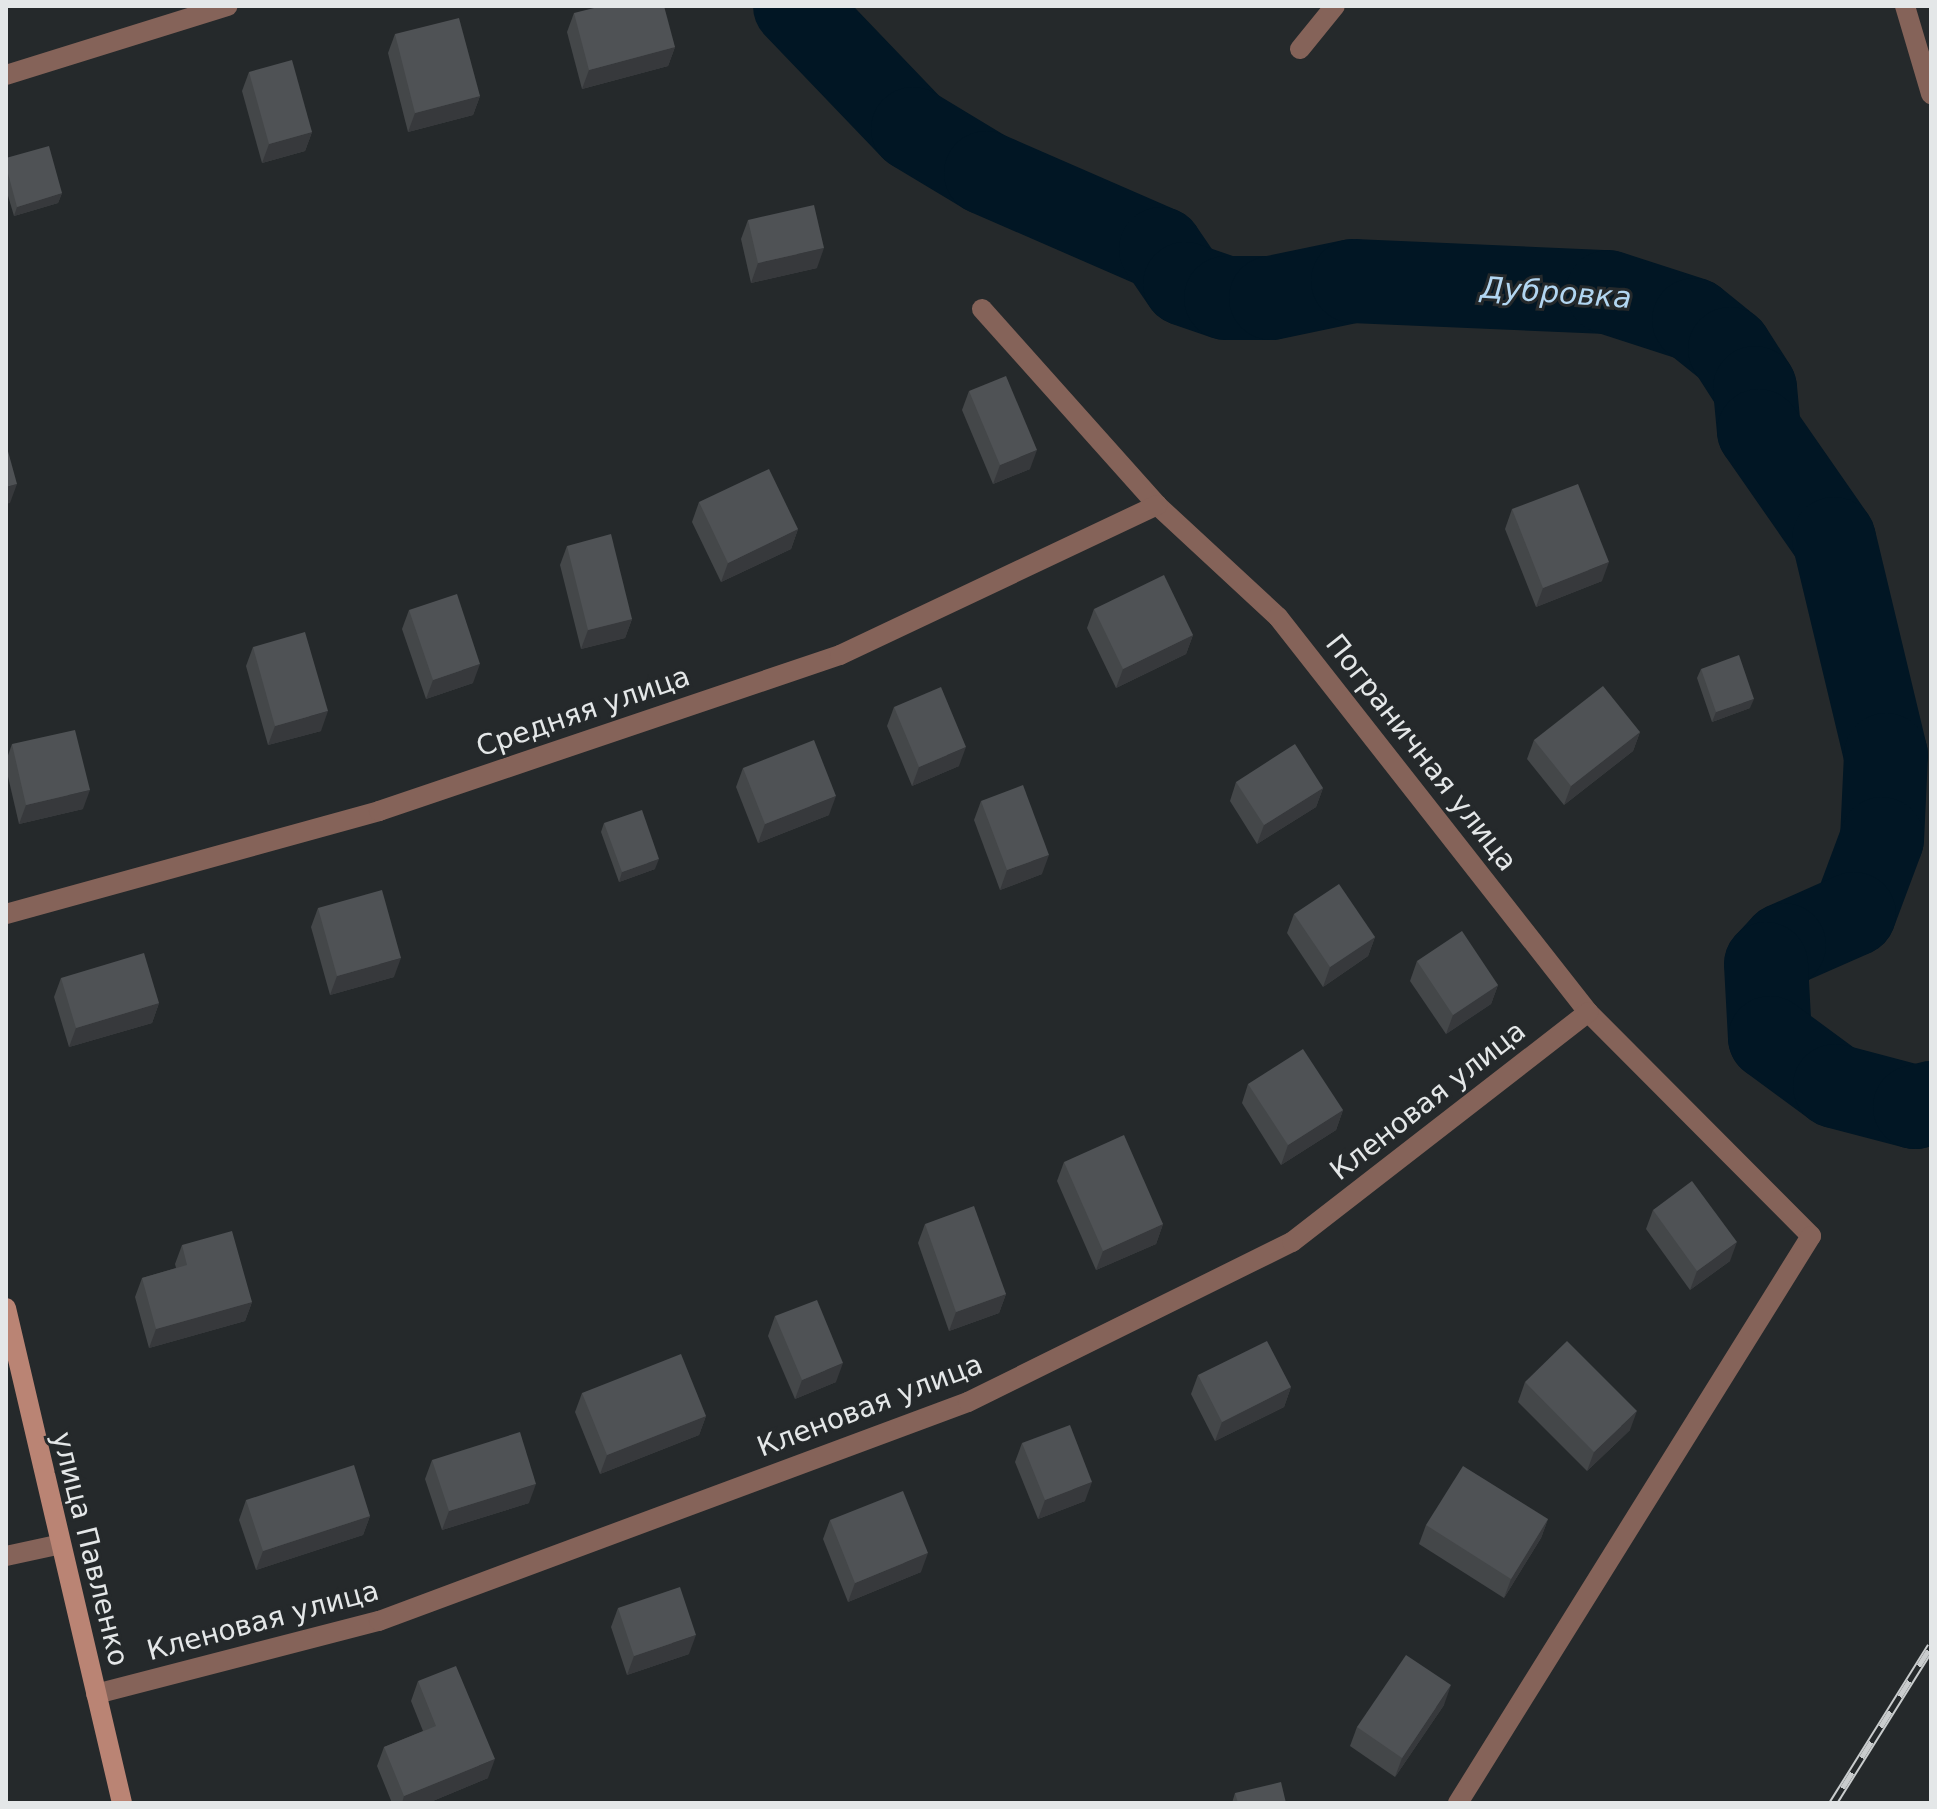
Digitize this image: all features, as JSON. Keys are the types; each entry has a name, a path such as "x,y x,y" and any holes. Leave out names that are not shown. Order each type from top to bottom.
{"street":[{"path":"6,75 228,6"},
{"path":"1300,49 1335,6"},
{"path":"1905,6 1931,94"},
{"name":"Пограничная улица","path":"982,309 1157,505 1278,617 1588,1012 1811,1236 1458,1803"},
{"name":"Средняя улица","path":"6,914 379,811 840,655 1157,505"},
{"name":"Кленовая улица","path":"96,1694 379,1621 968,1402 1292,1242 1588,1012"},
{"name":"улица Павленко","path":"6,1308 57,1545 122,1803"},
{"path":"6,1556 57,1545"}],"building":[{"path":"602,6 664,6 675,47 589,70 574,13"},
{"path":"459,18 480,96 415,113 395,34"},
{"path":"292,60 312,132 269,144 249,72"},
{"path":"49,146 62,193 17,207 6,158"},
{"path":"814,205 824,248 758,263 748,220"},
{"path":"1006,376 1037,450 1000,465 969,391"},
{"path":"6,444 17,484 6,487"},
{"path":"769,469 798,529 728,563 699,502"},
{"path":"1578,484 1609,562 1543,588 1512,509"},
{"path":"611,534 632,619 588,630 567,546"},
{"path":"1164,575 1193,635 1123,669 1094,609"},
{"path":"457,594 480,664 433,680 409,610"},
{"path":"305,632 328,711 275,726 253,647"},
{"path":"1739,655 1754,699 1716,712 1701,669"},
{"path":"1603,686 1640,732 1571,786 1534,740"},
{"path":"941,687 966,747 919,767 894,707"},
{"path":"75,730 90,790 26,805 12,744"},
{"path":"814,740 836,796 765,824 743,768"},
{"path":"1295,744 1323,788 1264,825 1236,782"},
{"path":"1023,785 1049,855 1007,870 981,801"},
{"path":"642,810 659,859 622,872 604,823"},
{"path":"1339,884 1375,937 1330,967 1294,914"},
{"path":"382,890 401,958 337,976 318,908"},
{"path":"1462,931 1498,985 1453,1015 1417,961"},
{"path":"144,953 159,1003 76,1028 61,978"},
{"path":"1303,1049 1343,1110 1288,1145 1248,1084"},
{"path":"1124,1135 1163,1224 1103,1251 1064,1162"},
{"path":"1692,1181 1737,1242 1697,1271 1653,1210"},
{"path":"974,1206 1006,1294 956,1312 925,1224"},
{"path":"232,1231 252,1302 156,1329 142,1278 187,1265 182,1245"},
{"path":"817,1300 843,1363 802,1380 775,1316"},
{"path":"1267,1341 1291,1387 1222,1422 1198,1375"},
{"path":"1567,1341 1637,1411 1594,1452 1525,1382"},
{"path":"681,1354 706,1416 607,1455 582,1393"},
{"path":"1070,1425 1092,1482 1045,1500 1022,1443"},
{"path":"520,1432 536,1484 449,1511 432,1460"},
{"path":"354,1465 370,1516 263,1551 246,1500"},
{"path":"1463,1466 1548,1519 1511,1579 1426,1525"},
{"path":"903,1491 928,1553 855,1583 830,1520"},
{"path":"680,1587 696,1635 634,1656 618,1608"},
{"path":"1406,1655 1451,1685 1402,1758 1357,1727"},
{"path":"456,1666 495,1759 404,1796 384,1747 436,1726 418,1681"},
{"path":"1281,1782 1286,1803 1238,1803 1235,1793"}],"waterway":[{"name":"Дубровка","path":"795,6 913,129 986,173 1161,249 1185,284 1226,298 1271,298 1353,281 1608,292 1694,320 1730,349 1755,388 1759,431 1834,539 1886,755 1882,839 1854,914 1784,945 1766,964 1770,1038 1835,1086 1915,1107 1931,1103"}],"railway":[{"path":"1833,1803 1931,1646"}]}
